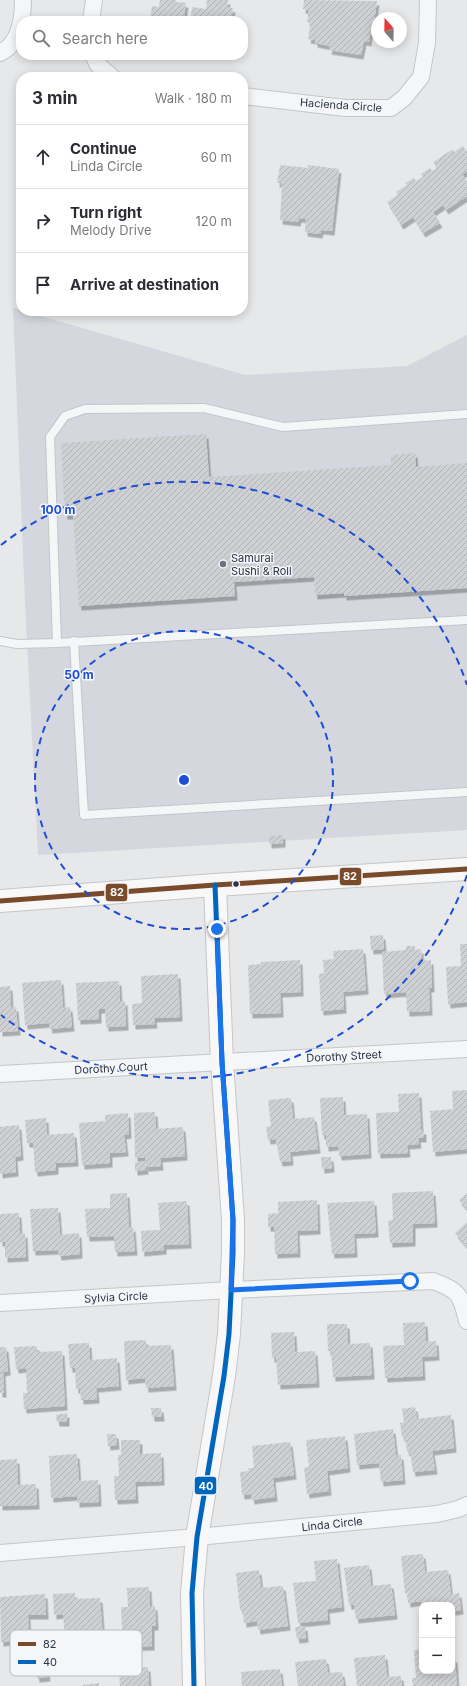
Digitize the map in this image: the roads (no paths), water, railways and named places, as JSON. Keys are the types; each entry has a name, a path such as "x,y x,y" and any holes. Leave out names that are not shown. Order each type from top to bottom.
{"street":[{"path":"20,16 23,0"},
{"path":"92,16 94,0"},
{"name":"Hacienda Circle","path":"248,97 345,108 391,108 404,98 421,77 427,43 428,0"},
{"path":"0,53 8,49 16,37"},
{"path":"96,60 98,65 106,72"},
{"path":"0,901 215,885 467,869"},
{"path":"194,1686 192,1593 197,1538 224,1376 229,1334 233,1220 222,1062 215,885"},
{"name":"Dorothy Street","path":"222,1062 467,1049"},
{"name":"Dorothy Court","path":"0,1074 222,1062"},
{"path":"231,1290 433,1281 450,1287 462,1302 467,1321"},
{"name":"Sylvia Circle","path":"0,1304 231,1290"},
{"name":"Linda Circle","path":"197,1538 437,1514 458,1509 467,1505"},
{"path":"0,1553 197,1538"}],"lane":[{"path":"57,643 50,436 65,416 85,409 204,408 283,427 467,414"},
{"path":"0,641 17,644 57,643 467,620"},
{"path":"74,642 84,815 467,792"}],"place":[{"name":"Samurai Sushi & Roll","path":"223,564"}]}
